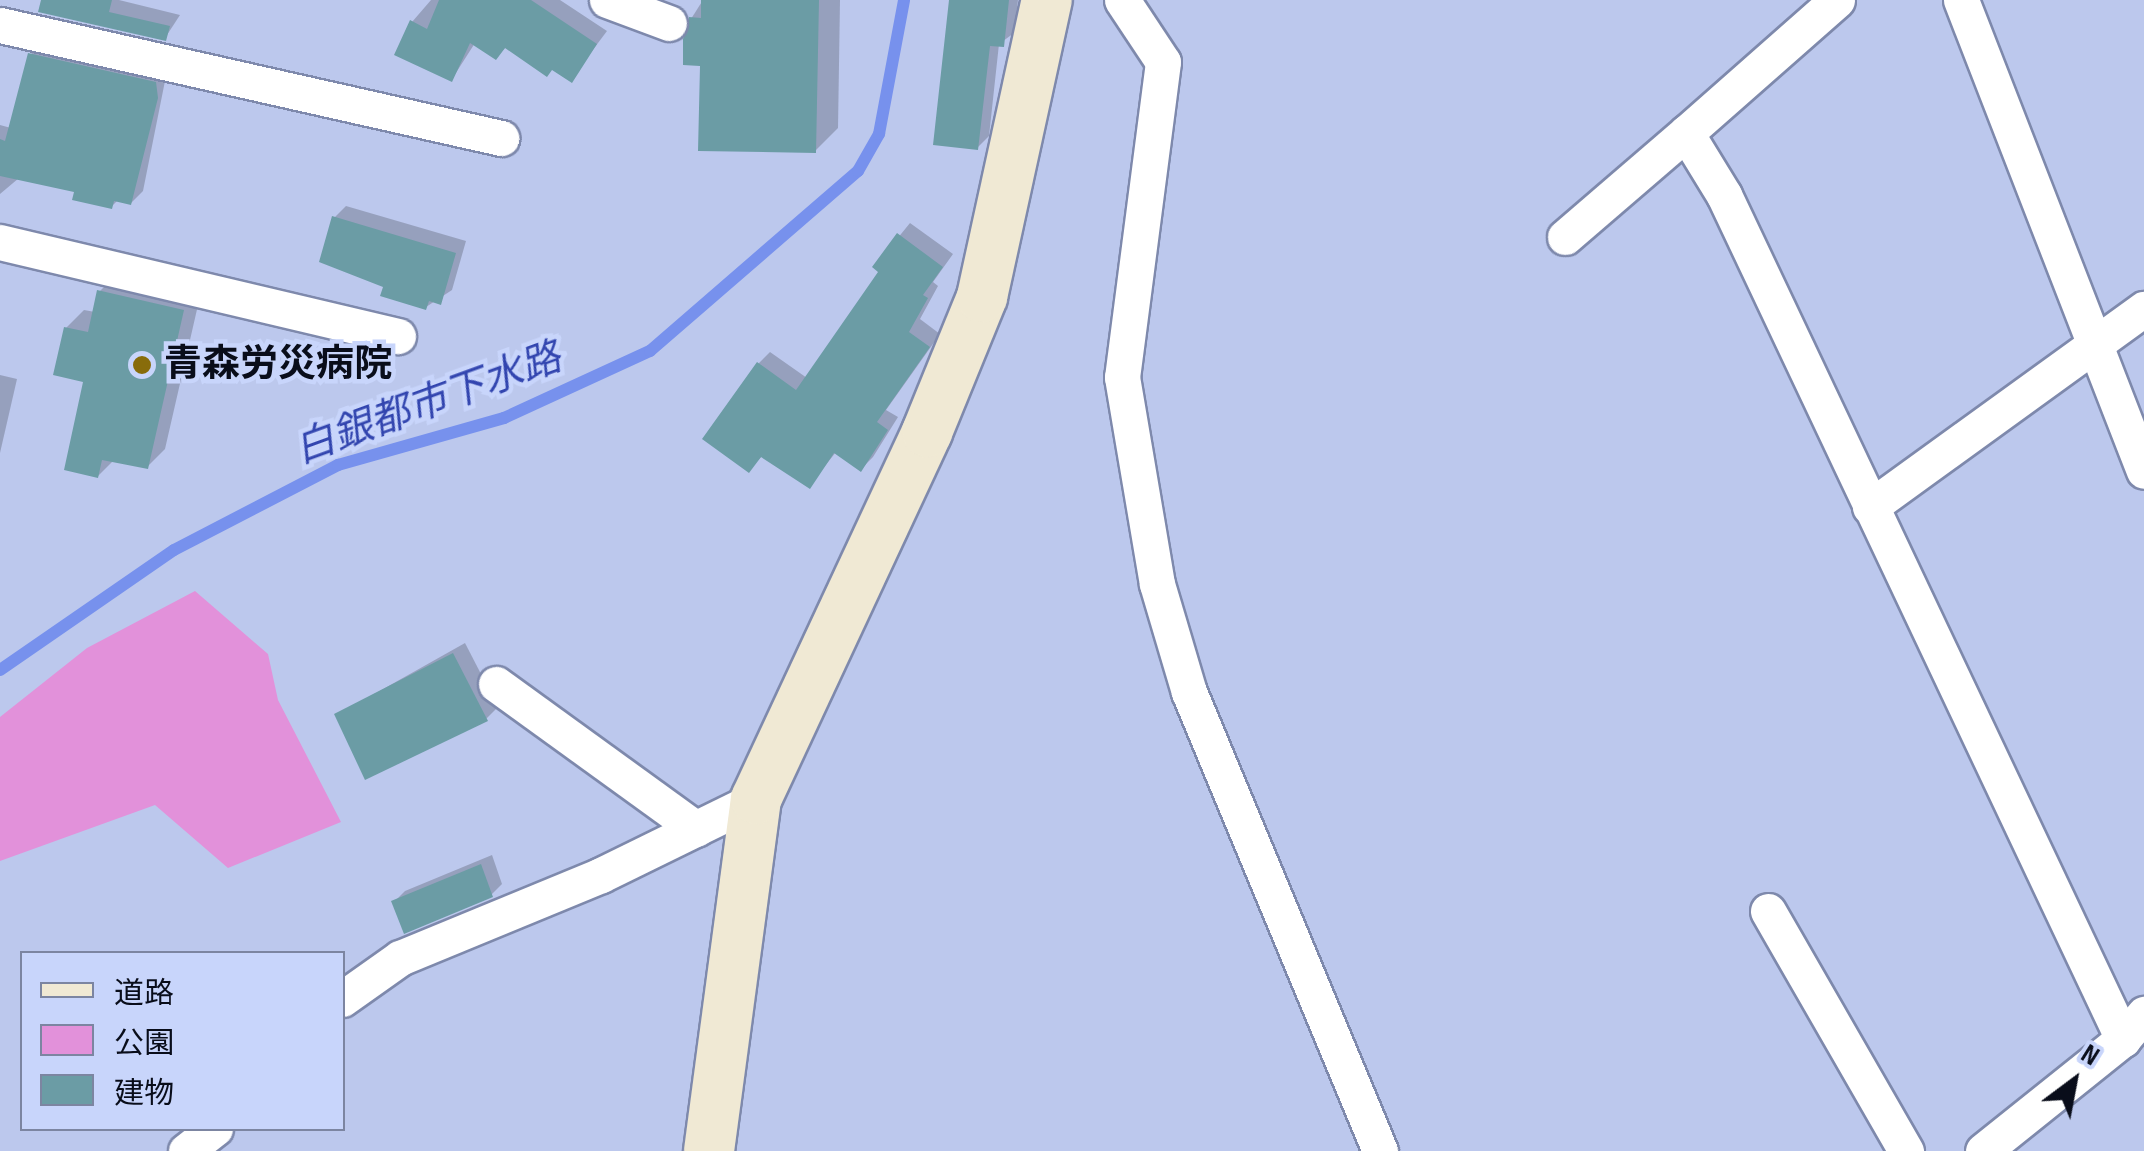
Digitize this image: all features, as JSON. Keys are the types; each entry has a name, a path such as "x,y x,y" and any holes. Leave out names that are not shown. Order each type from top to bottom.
{"street":[{"path":"607,0 669,23"},
{"path":"709,1151 756,798 928,432 982,296 1046,0"},
{"path":"1122,0 1164,62 1122,377 1157,584 1189,692 1380,1151"},
{"path":"1566,236 1838,0"},
{"path":"1961,0 2144,471"},
{"path":"0,25 501,138"},
{"path":"1686,133 1724,195 1870,506 2134,1026 1983,1151"},
{"path":"0,242 398,336"},
{"path":"1870,506 2144,309"},
{"path":"496,684 696,829"},
{"path":"345,998 400,958 601,876 756,798"},
{"path":"1768,911 1906,1151"},
{"path":"186,1151 211,1131"}],"green space":[{"path":"195,591 268,654 278,700 341,822 228,868 155,805 0,861 0,717 87,648"}],"building":[{"path":"41,0 112,0 109,12 170,26 166,41 38,12"},
{"path":"439,0 531,0 597,44 572,83 552,70 547,77 505,48 496,60 470,43 452,82 394,55 410,20 427,29"},
{"path":"701,0 819,0 816,153 698,151 700,66 683,65 683,39 689,17 701,18"},
{"path":"949,0 1009,0 1004,47 990,46 978,150 933,145"},
{"path":"28,53 156,82 158,98 131,205 114,201 112,209 72,200 74,192 0,176 0,139 5,141"},
{"path":"332,216 456,253 441,305 429,301 426,310 380,296 383,287 319,262"},
{"path":"897,233 943,267 923,295 928,298 909,332 930,347 877,422 888,430 861,472 834,453 810,489 761,457 749,473 702,439 757,362 796,390 878,272 872,267"},
{"path":"97,290 184,310 148,469 102,460 98,478 64,470 83,382 53,375 64,327 88,332"},
{"path":"453,653 488,721 365,780 334,714"},
{"path":"481,864 493,897 404,934 391,901"}],"waterway":[{"name":"白銀都市下水路","path":"0,670 174,550 338,465 504,418 650,351 858,171 879,134 904,0"}],"place":[{"name":"青森労災病院","path":"142,365"}]}
